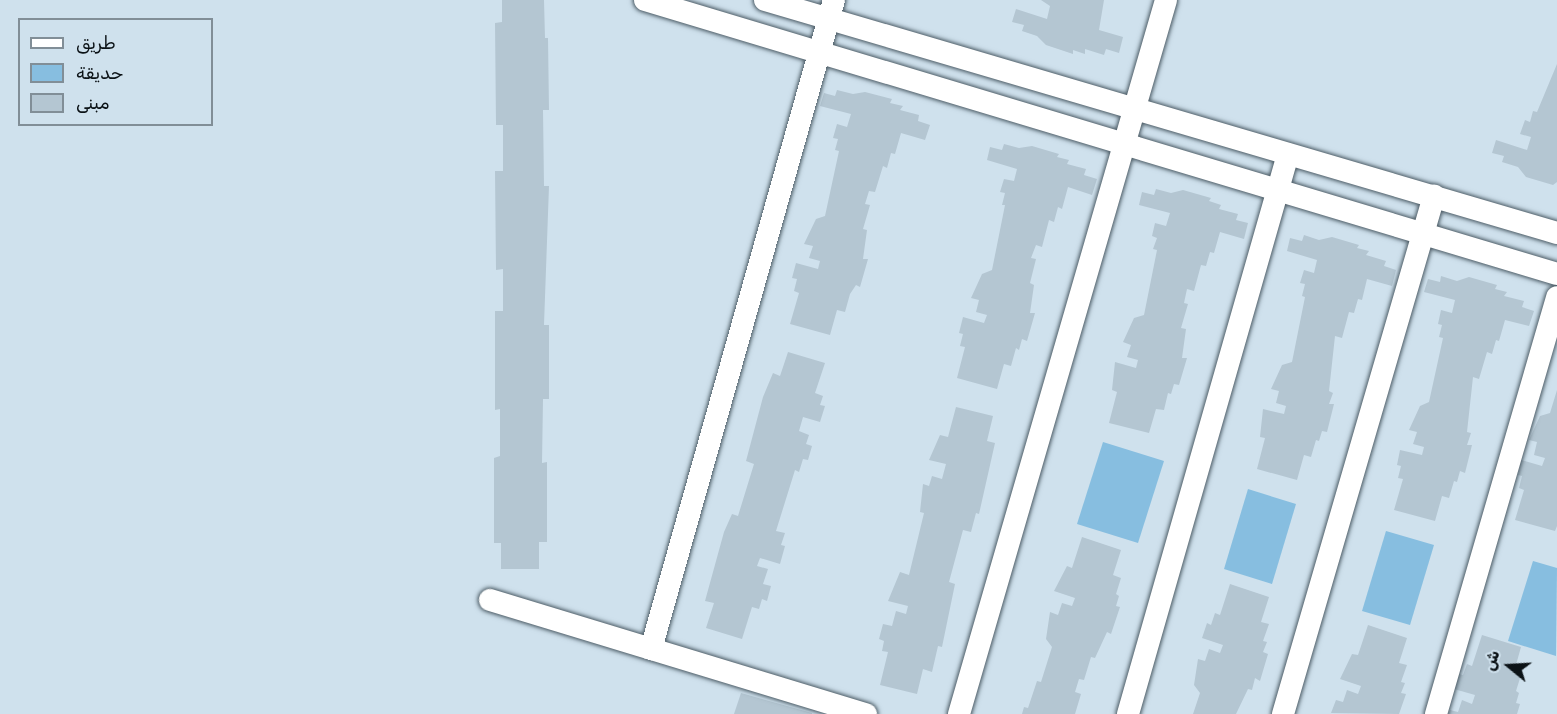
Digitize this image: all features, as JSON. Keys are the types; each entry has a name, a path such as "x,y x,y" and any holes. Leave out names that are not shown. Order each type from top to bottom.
{"street":[{"path":"645,0 1557,274"},
{"path":"765,0 831,9 1134,109 1557,233"},
{"path":"959,714 1166,0"},
{"path":"651,649 831,9"},
{"path":"1128,714 1288,154"},
{"path":"1283,714 1434,196"},
{"path":"1436,714 1557,297"},
{"path":"490,600 866,714"}],"green space":[{"path":"1103,442 1164,461 1138,543 1077,524"},
{"path":"1248,489 1296,504 1272,584 1224,569"},
{"path":"1386,531 1434,545 1410,625 1362,611"},
{"path":"1533,561 1557,568 1556,656 1508,641"}],"building":[{"path":"502,0 544,0 545,38 548,38 549,110 543,110 544,186 549,186 544,325 549,325 549,399 543,399 542,463 547,462 547,542 539,542 539,569 501,569 501,543 494,543 494,458 500,456 500,409 495,410 495,311 503,311 503,269 496,270 495,171 503,171 503,125 496,125 495,23 502,22"},
{"path":"1041,0 1104,0 1099,30 1123,37 1119,53 1106,49 1104,55 1085,49 1085,54 1073,50 1073,54 1046,45 1037,36 1022,31 1024,25 1012,22 1016,9 1047,19 1050,6"},
{"path":"1557,64 1557,182 1553,185 1526,177 1518,167 1502,162 1504,156 1492,153 1496,140 1527,150 1531,137 1520,134 1525,120 1530,122 1533,111 1537,112"},
{"path":"837,90 853,94 865,92 892,99 890,103 903,106 900,110 919,115 918,121 930,125 925,140 901,133 895,154 891,153 887,168 883,166 875,192 869,191 865,204 870,205 863,229 867,230 863,259 868,259 860,287 856,285 850,294 845,312 837,310 830,335 790,324 799,293 794,291 797,279 792,278 796,263 818,269 820,261 809,258 813,246 804,244 816,219 825,216 839,151 835,150 838,139 833,138 837,124 847,127 851,114 820,106 824,93 835,96"},
{"path":"1004,144 1019,148 1032,146 1059,154 1057,157 1069,160 1067,164 1086,169 1084,175 1097,179 1092,195 1068,187 1062,209 1058,207 1054,222 1049,220 1042,247 1036,245 1031,258 1036,259 1030,283 1034,285 1030,313 1035,313 1027,341 1022,339 1019,350 1016,348 1011,366 1004,364 997,389 957,378 965,347 960,346 963,334 959,333 963,317 984,323 987,315 976,312 979,300 971,298 982,274 992,270 1005,205 1002,205 1005,193 1000,192 1004,179 1014,181 1017,169 987,160 990,147 1002,150"},
{"path":"1156,189 1171,193 1183,190 1211,198 1209,201 1221,205 1219,209 1238,214 1236,220 1248,223 1244,239 1220,232 1214,253 1210,252 1206,266 1201,265 1194,291 1187,289 1184,303 1188,304 1181,328 1186,329 1182,358 1187,358 1179,385 1174,384 1171,394 1168,393 1164,410 1156,409 1149,433 1109,423 1117,392 1112,390 1115,362 1136,368 1138,360 1127,357 1131,345 1123,342 1134,318 1144,315 1157,250 1153,249 1157,238 1152,236 1155,223 1166,226 1170,213 1139,205 1142,192 1154,195"},
{"path":"1304,235 1319,240 1332,237 1359,245 1357,248 1369,251 1366,255 1386,261 1384,266 1396,270 1392,286 1367,279 1362,300 1358,299 1354,313 1349,312 1342,338 1335,336 1329,391 1333,393 1329,404 1334,404 1327,432 1322,431 1319,441 1316,440 1311,457 1304,455 1297,480 1257,469 1265,438 1260,437 1263,409 1284,414 1286,406 1276,403 1279,391 1271,389 1282,365 1292,362 1305,297 1302,296 1305,284 1300,283 1304,270 1314,273 1317,260 1287,251 1290,238 1302,241"},
{"path":"1441,276 1457,281 1469,277 1497,285 1495,289 1507,292 1504,296 1524,301 1522,307 1534,311 1529,326 1505,320 1499,341 1496,340 1492,354 1487,352 1479,379 1473,377 1467,432 1471,433 1467,445 1472,445 1465,473 1460,471 1449,498 1442,496 1435,521 1394,510 1403,479 1398,478 1401,466 1397,465 1400,450 1422,455 1424,447 1413,444 1417,432 1409,430 1420,406 1429,402 1443,338 1439,337 1442,325 1438,324 1441,310 1452,313 1455,300 1424,292 1428,279 1440,282"},
{"path":"788,352 825,363 815,393 823,396 820,405 825,406 820,422 803,417 799,431 809,435 806,444 812,446 808,460 803,459 799,472 795,470 776,531 785,533 781,545 785,546 780,564 760,558 757,566 768,569 763,584 771,586 767,601 762,599 759,609 752,607 742,639 706,628 714,603 705,601 724,532 732,514 738,516 754,464 746,461 763,397 773,373 780,376"},
{"path":"1557,390 1557,526 1555,531 1515,520 1524,490 1519,488 1522,476 1518,475 1521,460 1542,466 1545,458 1534,455 1537,442 1529,440 1540,416 1550,413"},
{"path":"956,407 993,416 987,441 995,443 979,514 976,513 971,532 963,530 949,582 955,584 942,647 938,646 932,672 923,669 917,694 880,685 888,652 882,651 884,641 879,639 883,624 892,626 896,611 906,614 908,606 888,601 900,572 909,575 924,513 920,512 923,484 929,486 932,476 942,479 946,464 929,460 940,435 948,437"},
{"path":"1082,537 1121,550 1113,575 1121,578 1116,594 1119,596 1116,606 1120,607 1111,634 1107,632 1095,658 1091,657 1084,680 1079,679 1075,692 1081,694 1075,714 1022,714 1024,707 1028,708 1037,681 1041,682 1052,647 1046,639 1050,612 1058,615 1062,603 1072,606 1075,598 1054,591 1067,566 1072,568"},
{"path":"1230,584 1269,597 1261,622 1269,624 1263,641 1267,642 1263,652 1268,654 1260,681 1255,678 1252,690 1248,689 1236,714 1193,714 1200,693 1194,685 1198,659 1205,661 1209,649 1220,653 1223,645 1202,638 1207,623 1211,625 1215,613 1220,615"},
{"path":"1368,625 1407,638 1399,663 1407,665 1401,682 1405,683 1401,693 1406,694 1399,714 1331,713 1336,700 1343,702 1347,690 1358,694 1361,686 1340,679 1352,654 1358,655"},
{"path":"1482,635 1521,647 1514,672 1521,675 1516,691 1519,693 1516,703 1520,704 1517,714 1448,714 1450,710 1458,712 1462,700 1472,704 1475,695 1454,689 1459,674 1463,675 1467,664 1472,666"},
{"path":"741,693 812,713 812,714 734,714"}]}
